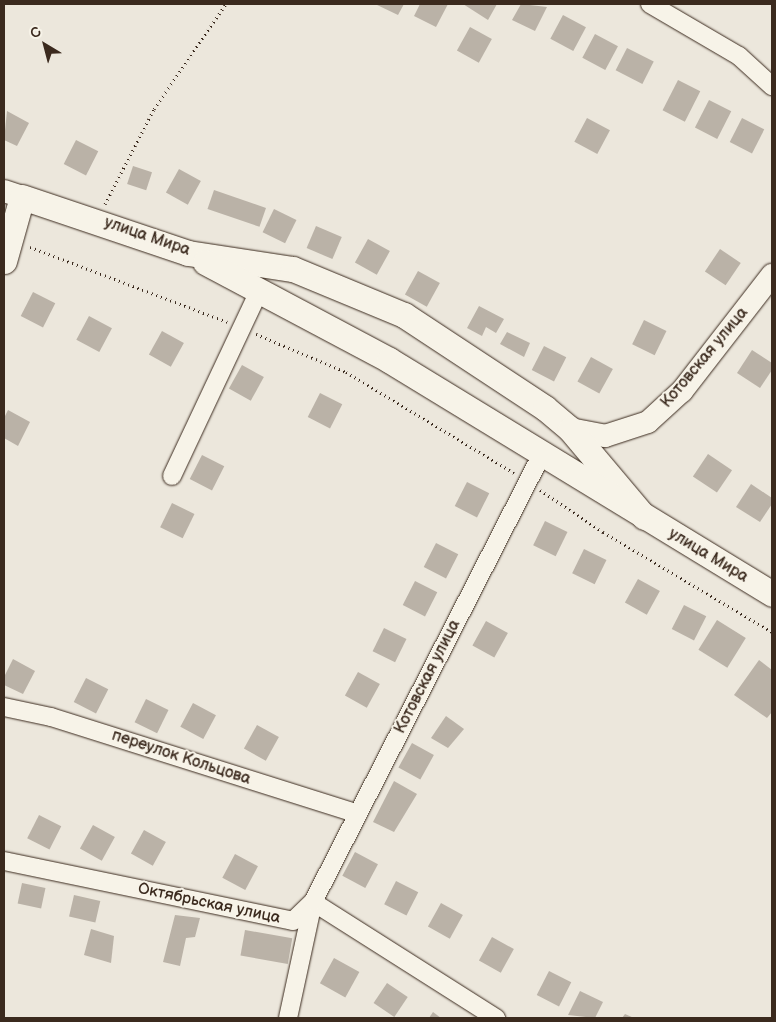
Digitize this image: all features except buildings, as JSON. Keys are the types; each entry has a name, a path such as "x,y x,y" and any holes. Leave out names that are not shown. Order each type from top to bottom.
{"main road":[{"name":"улица Мира","path":"13,194 97,220 188,253 388,360 543,452 644,517 772,594"},
{"path":"7,250 13,194"},
{"name":"улица Мира","path":"188,253 293,269 404,316 545,408 570,429 644,517"}],"street":[{"path":"650,4 739,56 772,86"},
{"name":"Котовская улица","path":"570,429 605,436 648,422 682,391 772,275"},
{"path":"172,476 259,291"},
{"name":"Котовская улица","path":"313,902 543,452"},
{"name":"переулок Кольцова","path":"4,707 51,717 358,814"},
{"name":"Октябрьская улица","path":"4,861 293,921 313,902"},
{"path":"288,1018 313,902 496,1018"}],"path":[{"path":"97,220 154,109 226,4"},
{"path":"7,250 242,328 346,372 528,482 603,532 772,632"}]}
